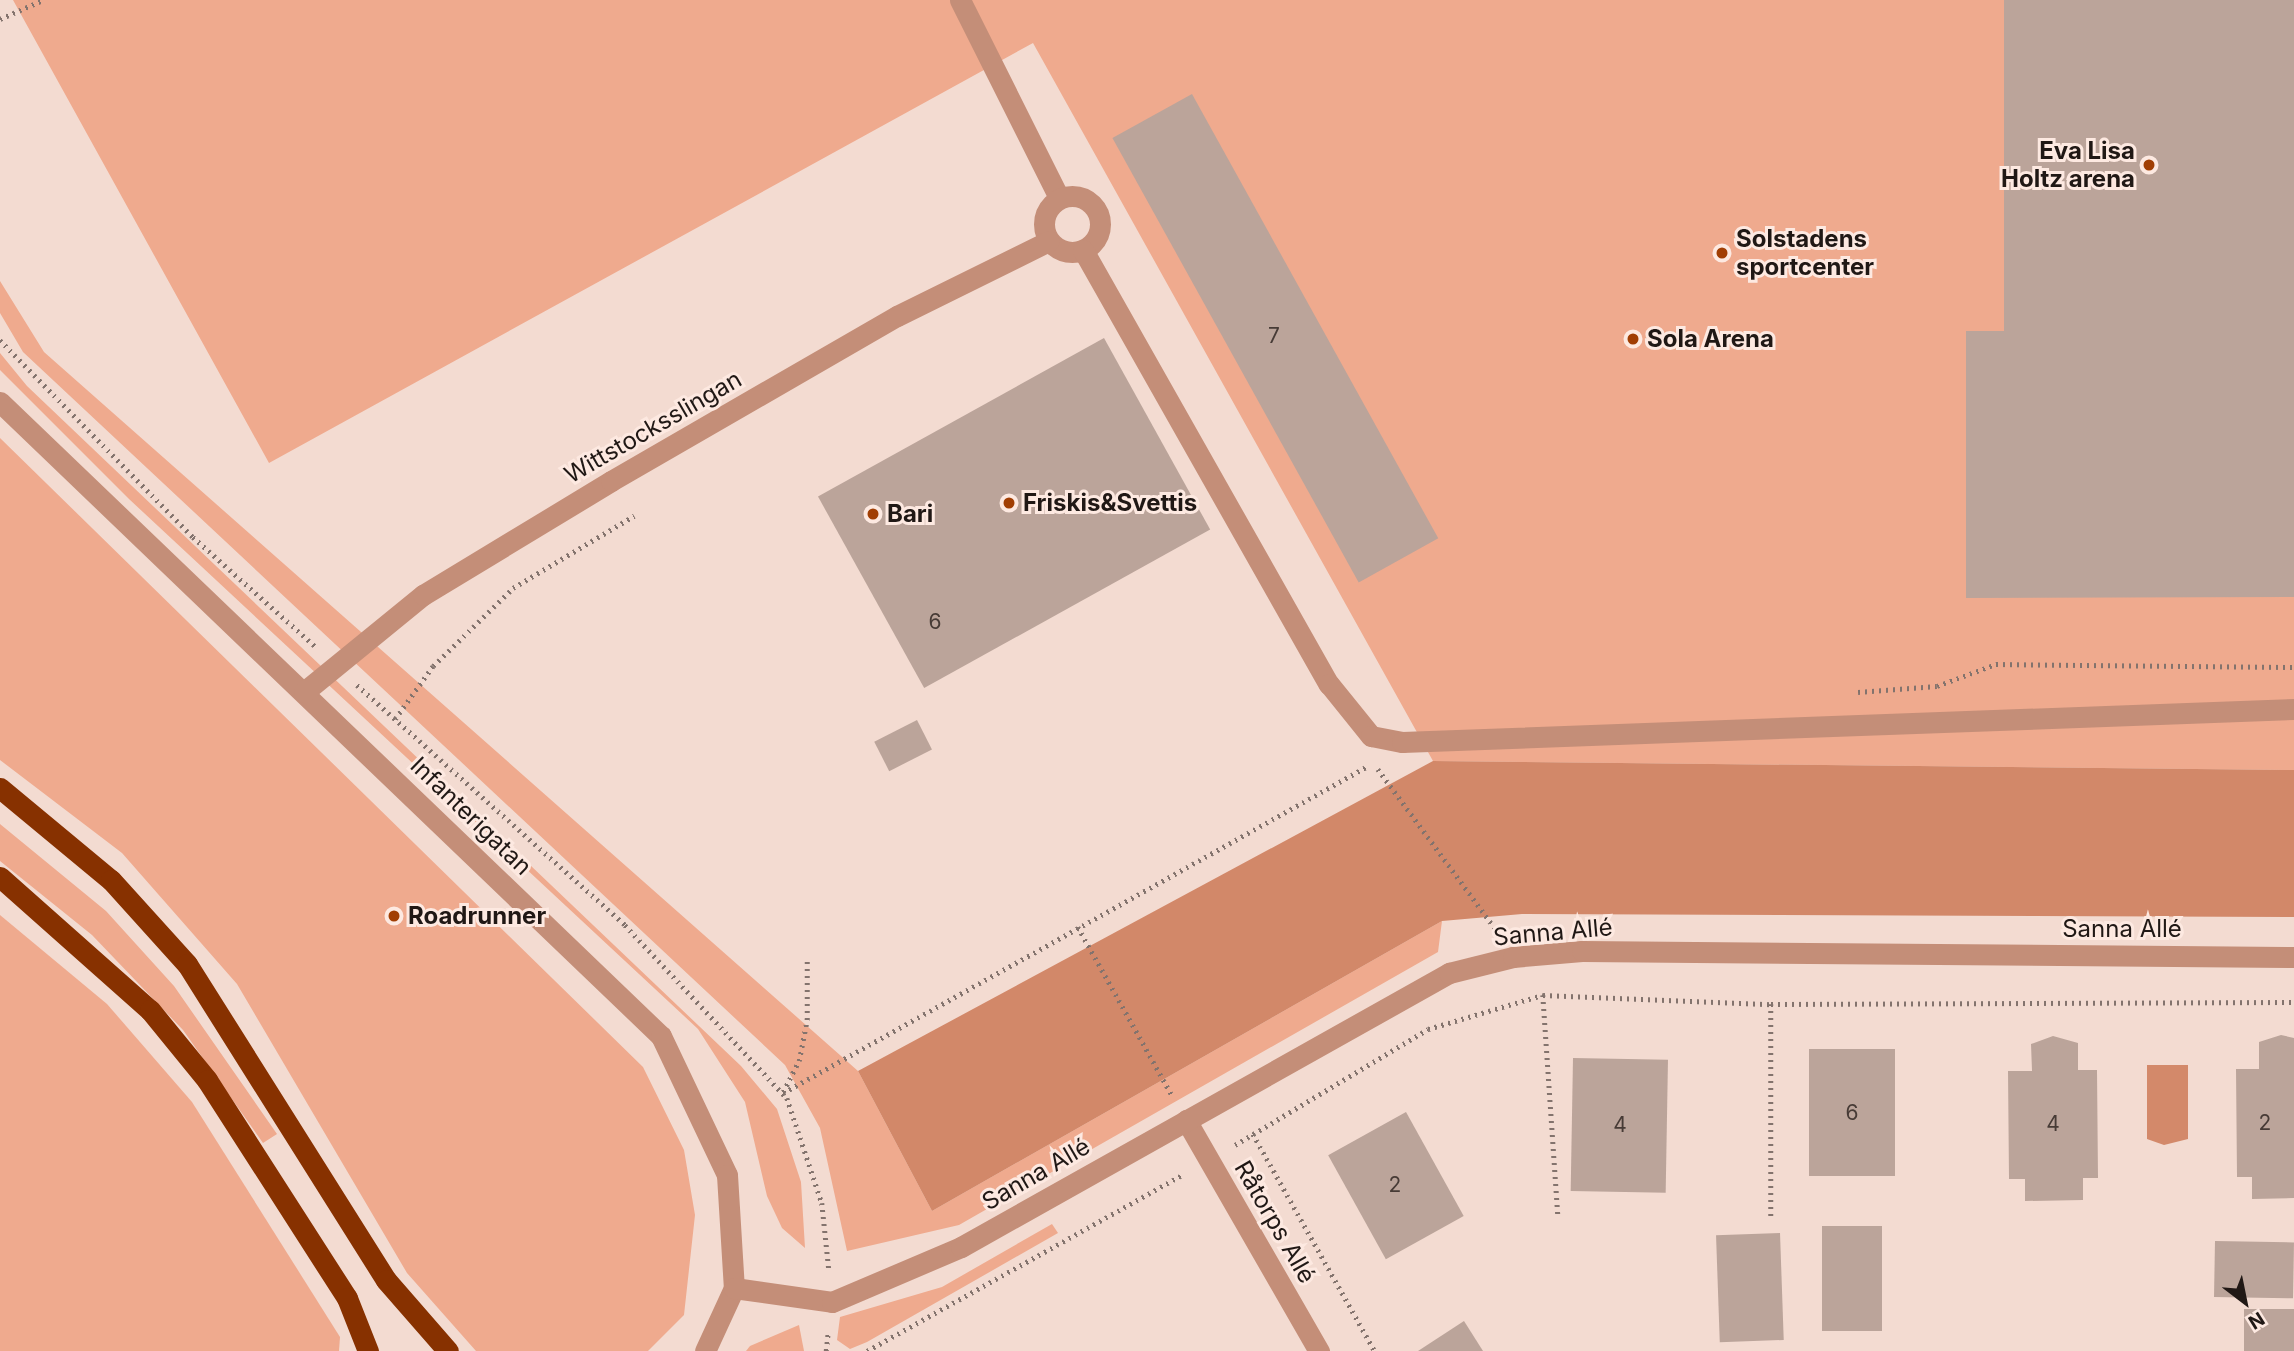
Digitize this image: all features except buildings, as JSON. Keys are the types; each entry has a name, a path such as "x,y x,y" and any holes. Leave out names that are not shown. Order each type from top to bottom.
{"highway":[{"path":"0,788 111,880 187,964 386,1280 448,1351"},
{"path":"0,877 150,1010 207,1080 347,1298 368,1351"}],"street":[{"path":"960,0 1059,198"},
{"path":"1059,198 1084,198 1098,211 1100,229 1083,250 1064,251 1049,241 1045,214 1059,198"},
{"name":"Wittstocksslingan","path":"304,692 423,595 611,481 897,316 1049,241"},
{"path":"1083,250 1353,722 1371,736 1402,742 2294,709"},
{"name":"Infanterigatan","path":"0,402 662,1036 727,1175 734,1288 705,1351"},
{"name":"Sanna Allé","path":"734,1288 832,1302 961,1247 1449,973 1513,957 1582,951 2294,957"},
{"name":"Råtorps Allé","path":"1186,1120 1319,1351"}],"path":[{"path":"0,19 43,0"},
{"path":"395,719 433,666 513,588 634,516"},
{"path":"1843,693 1937,686 1996,664 2294,667"},
{"path":"807,961 802,1047 783,1093 1373,763 1402,742"},
{"path":"1373,763 1513,957"},
{"path":"1078,928 1186,1120"},
{"path":"1544,995 1558,1216"},
{"path":"867,1351 1209,1160 1428,1029 1544,995 1770,1004 2294,1002"},
{"path":"1770,1004 1771,1217"},
{"path":"1254,1134 1375,1351"}],"shaded area":[{"name":"Solstadens sportcenter","path":"13,0 2294,0 2294,770 1433,761 1033,43 269,463"},
{"path":"0,281 44,352 858,1071 932,1211 1442,921 1438,952 959,1225 847,1251 820,1128 785,1065 23,352 0,313"},
{"path":"0,353 27,386 741,1066 777,1109 801,1182 805,1248 782,1228 767,1196 745,1102 698,1029 129,499 0,370"},
{"path":"0,438 643,1067 684,1150 695,1215 684,1315 648,1351 476,1351 407,1273 237,984 122,853 0,760"},
{"path":"1433,761 2294,770 2294,917 1522,914 1442,921 932,1211 858,1071"},
{"path":"0,824 106,911 174,986 277,1134 263,1143 183,1030 92,935 0,861"},
{"path":"0,915 107,1004 192,1102 340,1337 339,1351 0,1351"},
{"path":"2147,1065 2188,1065 2188,1139 2164,1145 2147,1139"},
{"path":"1052,1224 1058,1233 867,1342 850,1349 837,1340 840,1317 942,1287"},
{"path":"799,1325 804,1351 746,1351 750,1346"}],"place":[{"name":"Eva Lisa Holtz arena","path":"2149,165"},
{"name":"Solstadens sportcenter","path":"1722,253"},
{"name":"Sola Arena","path":"1633,339"},
{"name":"Friskis&Svettis","path":"1009,503"},
{"name":"Bari","path":"873,514"},
{"name":"Roadrunner","path":"394,916"}]}
